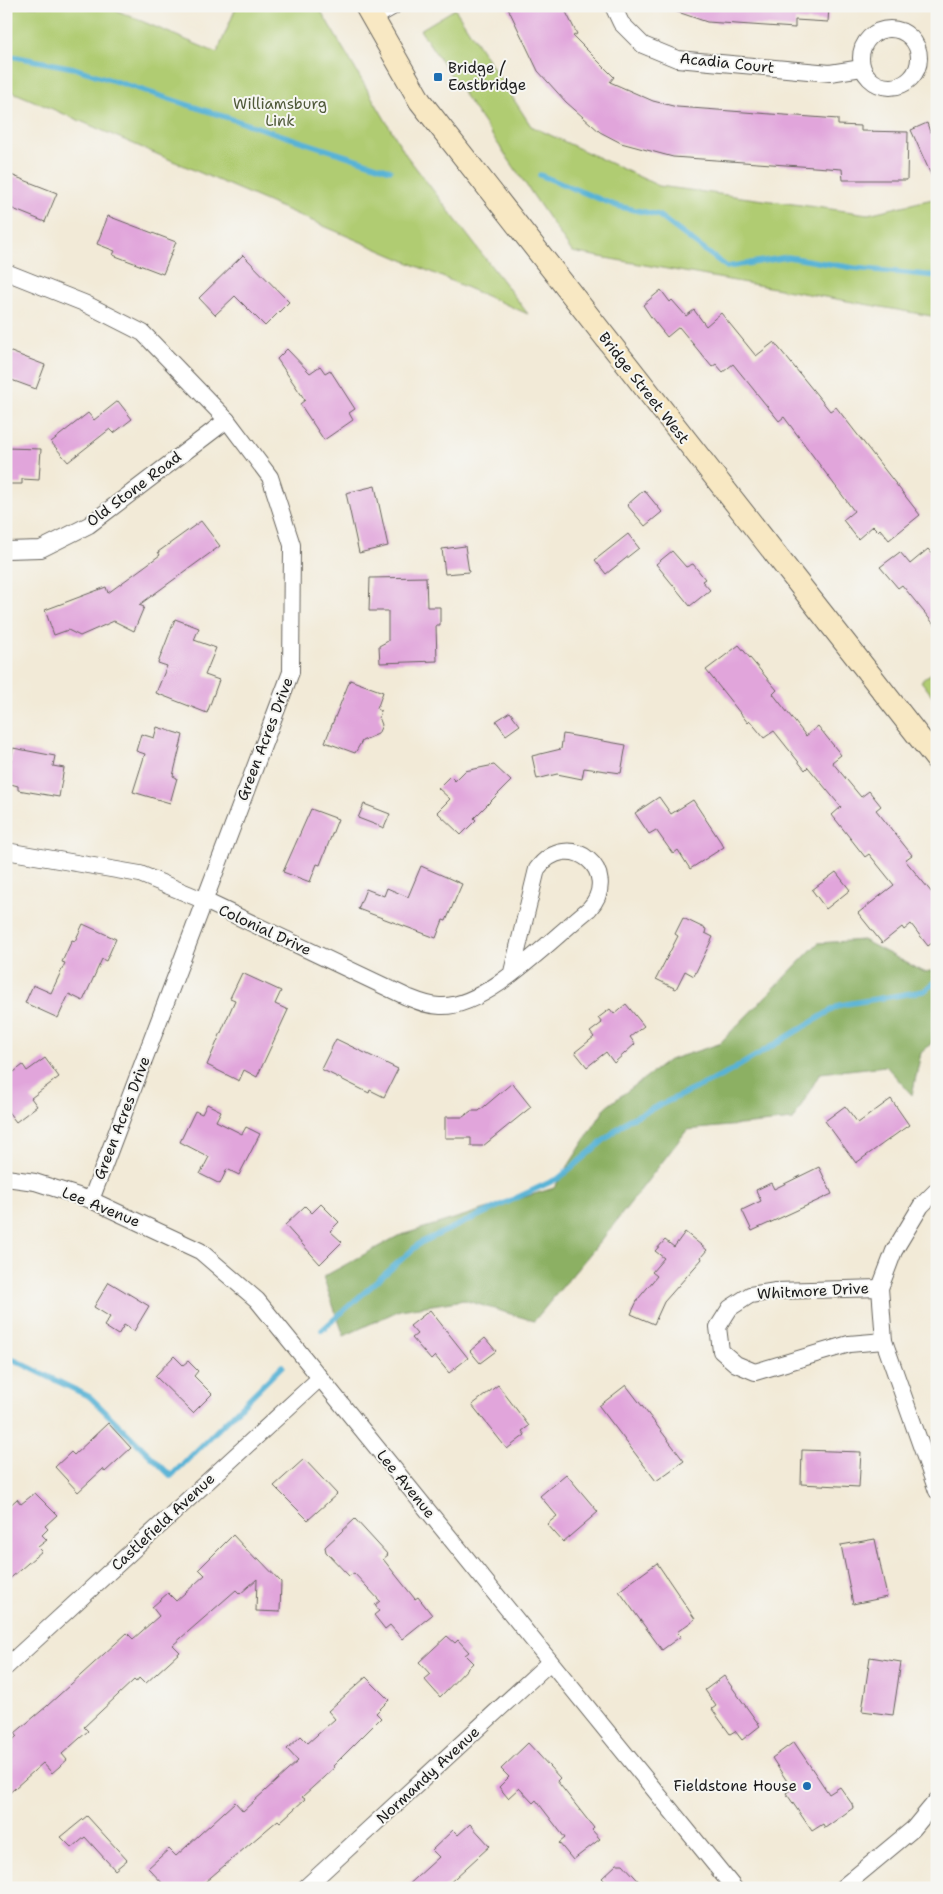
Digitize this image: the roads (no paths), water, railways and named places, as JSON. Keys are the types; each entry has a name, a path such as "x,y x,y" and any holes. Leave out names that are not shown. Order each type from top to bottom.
{"main road":[{"name":"Bridge Street West","path":"382,9 420,101 937,760"}],"street":[{"name":"Acadia Court","path":"613,6 621,23 643,45 677,59 830,73 862,68"},
{"name":"Green Acres Drive","path":"6,272 84,303 143,333 227,420 270,477 292,545 291,672 91,1200"},
{"name":"Old Stone Road","path":"6,550 41,549 89,525 227,420"},
{"name":"Colonial Drive","path":"6,851 140,874 204,901 424,1003 440,1006 472,999 512,972 589,909 596,899 600,886 598,874 592,863 582,855 570,851 553,854 543,860 537,869 512,972"},
{"name":"Lee Avenue","path":"6,1178 35,1182 91,1200 200,1251 256,1300 734,1888"},
{"name":"Whitmore Drive","path":"937,1190 921,1206 894,1251 880,1288 884,1341 937,1491"},
{"name":"Whitmore Drive","path":"880,1288 776,1291 750,1295 730,1308 718,1327 722,1350 736,1364 756,1372 849,1344 884,1341"},
{"name":"Castlefield Avenue","path":"6,1667 320,1378"},
{"name":"Normandy Avenue","path":"305,1888 550,1662"},
{"path":"842,1888 912,1829 937,1800"}],"waterway":[{"path":"6,55 74,68 390,170"},
{"path":"540,175 617,206 658,215 727,267 788,257 854,268 937,276"},
{"path":"322,1330 420,1243 559,1178 628,1120 724,1075 840,1005 924,991 937,981"},
{"path":"6,1356 90,1397 171,1476 282,1366"}],"place":[{"name":"Bridge / Eastbridge","path":"438,77"},
{"name":"Fieldstone House","path":"807,1786"}],"park label":[{"name":"Williamsburg Link","path":"280,112"}]}
